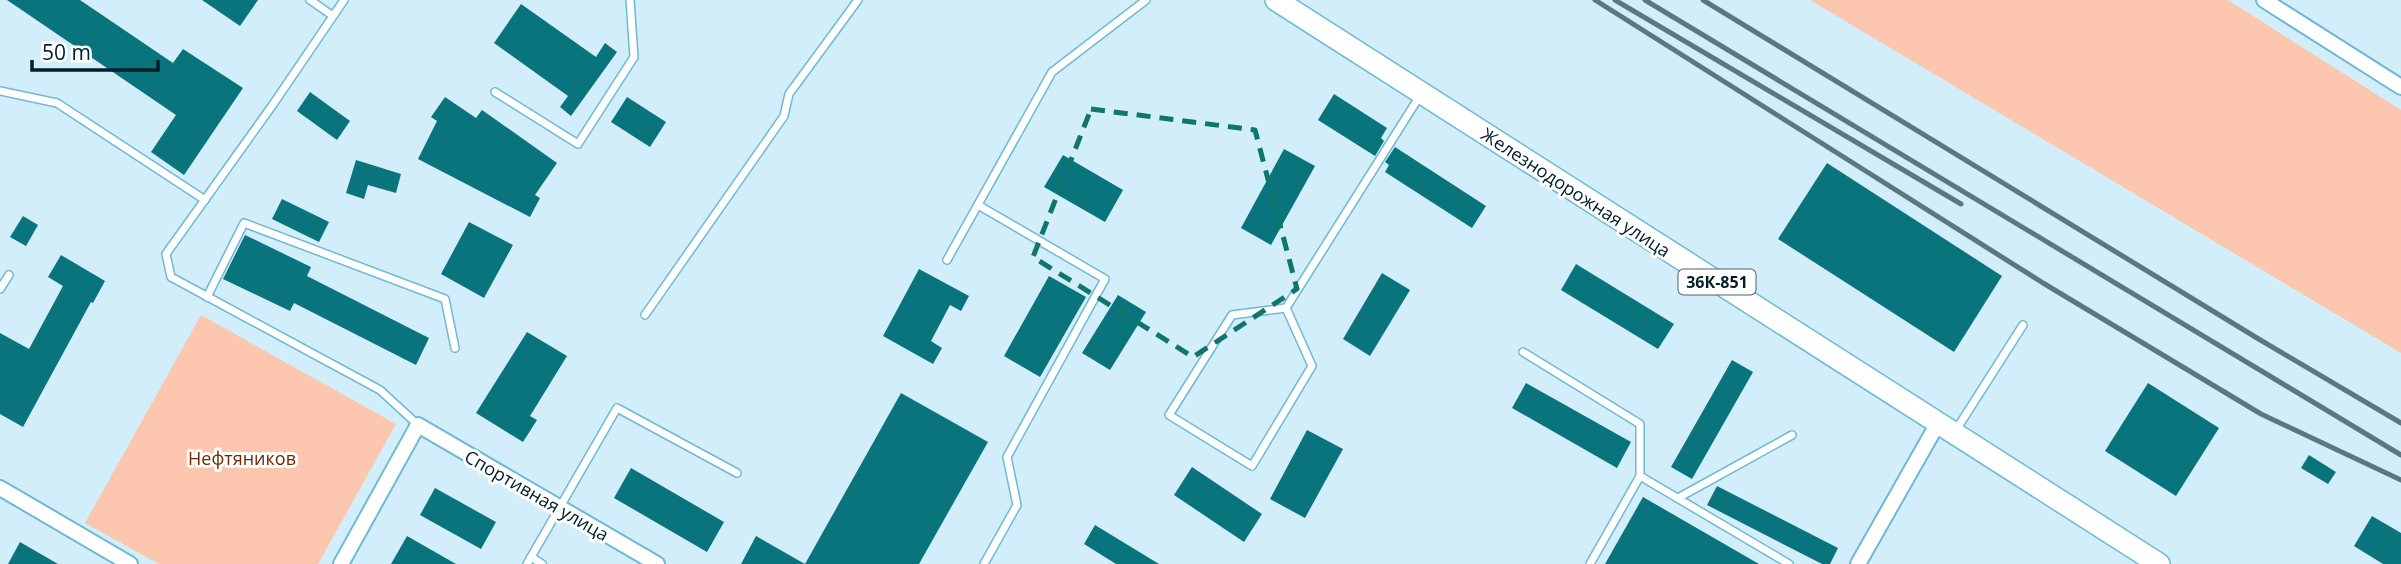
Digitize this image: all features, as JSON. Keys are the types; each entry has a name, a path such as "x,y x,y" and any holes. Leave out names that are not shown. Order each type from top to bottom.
{"main road":[{"name":"Железнодорожная улица","path":"1276,0 2125,545 2159,564"}],"street":[{"path":"2264,0 2401,87"},
{"path":"341,564 418,425"},
{"name":"Спортивная улица","path":"418,425 657,564"},
{"path":"1858,564 1946,428"},
{"path":"0,488 130,564"}],"lane":[{"path":"310,0 333,16"},
{"path":"344,0 166,254 171,277 380,390 418,425"},
{"path":"495,92 578,144 634,57 629,0"},
{"path":"645,315 784,116 789,93 858,0"},
{"path":"947,260 1052,72 1146,0"},
{"path":"0,91 57,103 205,200"},
{"path":"1286,308 1312,366 1252,466 1169,415 1232,316 1286,308 1421,93"},
{"path":"978,205 1105,279 1007,457 1017,505 984,564"},
{"path":"207,297 244,223 445,299 455,348"},
{"path":"0,289 9,275"},
{"path":"1946,428 2022,325"},
{"path":"1523,352 1640,424 1640,476 1590,564"},
{"path":"542,564 528,561 617,408 737,473"},
{"path":"1678,498 1792,435"},
{"path":"1640,476 1789,564"}],"highlighted area":[{"path":"1091,109 1255,130 1297,289 1193,357 1033,257"}],"green space":[{"path":"1810,0 2228,0 2401,110 2401,353"},
{"name":"Нефтяников","path":"201,315 396,424 318,564 159,564 85,523"}],"building":[{"path":"7,0 80,0 173,63 183,49 243,88 184,175 151,152 176,115"},
{"path":"202,0 258,0 240,26"},
{"path":"521,4 596,57 605,43 617,52 571,116 560,107 568,96 494,43"},
{"path":"310,92 350,121 337,140 297,111"},
{"path":"1334,94 1387,128 1381,138 1384,141 1375,156 1318,120"},
{"path":"445,97 476,118 482,110 557,163 535,195 540,198 530,217 418,159 437,121 431,117"},
{"path":"627,97 666,122 650,147 611,122"},
{"path":"1395,147 1486,206 1472,228 1385,172 1389,165 1385,162"},
{"path":"1284,149 1315,166 1271,245 1241,228"},
{"path":"1063,155 1123,190 1105,222 1044,187"},
{"path":"356,160 401,174 396,193 368,185 364,199 346,193"},
{"path":"1827,163 2002,276 1954,352 1778,239"},
{"path":"282,199 329,222 319,242 272,219"},
{"path":"23,216 38,225 26,246 10,237"},
{"path":"469,222 513,245 484,298 441,274"},
{"path":"245,235 311,267 307,276 429,338 416,365 294,303 290,311 223,279"},
{"path":"61,255 105,281 23,427 0,414 0,333 29,349 63,286 48,277"},
{"path":"1576,264 1674,324 1658,349 1561,290"},
{"path":"919,269 969,296 961,311 950,305 931,341 942,348 933,364 883,336"},
{"path":"1382,273 1410,290 1370,356 1343,339"},
{"path":"1049,276 1086,297 1040,377 1004,356"},
{"path":"1118,295 1146,312 1110,370 1082,353"},
{"path":"527,332 567,356 530,416 537,420 523,442 476,413"},
{"path":"1732,360 1753,372 1692,479 1671,467"},
{"path":"1526,383 1631,442 1617,468 1512,408"},
{"path":"2148,383 2219,428 2176,496 2105,451"},
{"path":"901,393 988,442 919,564 805,564"},
{"path":"1307,430 1343,449 1305,518 1270,499"},
{"path":"2309,455 2336,472 2328,484 2301,468"},
{"path":"1192,467 1262,514 1244,542 1174,495"},
{"path":"631,468 724,522 707,552 614,498"},
{"path":"1717,486 1838,548 1830,564 1822,564 1707,505"},
{"path":"435,488 496,522 481,549 420,515"},
{"path":"1643,497 1759,564 1605,564"},
{"path":"2372,516 2401,533 2401,564 2383,564 2354,546"},
{"path":"1095,525 1159,564 1116,564 1084,544"},
{"path":"407,536 456,564 391,564"},
{"path":"756,536 805,564 741,564"},
{"path":"20,542 58,564 8,564"}],"railway":[{"path":"1595,0 2043,283 2261,414 2401,480"},
{"path":"1615,0 1961,204"},
{"path":"1645,0 2401,455"},
{"path":"1703,0 2401,423"}]}
